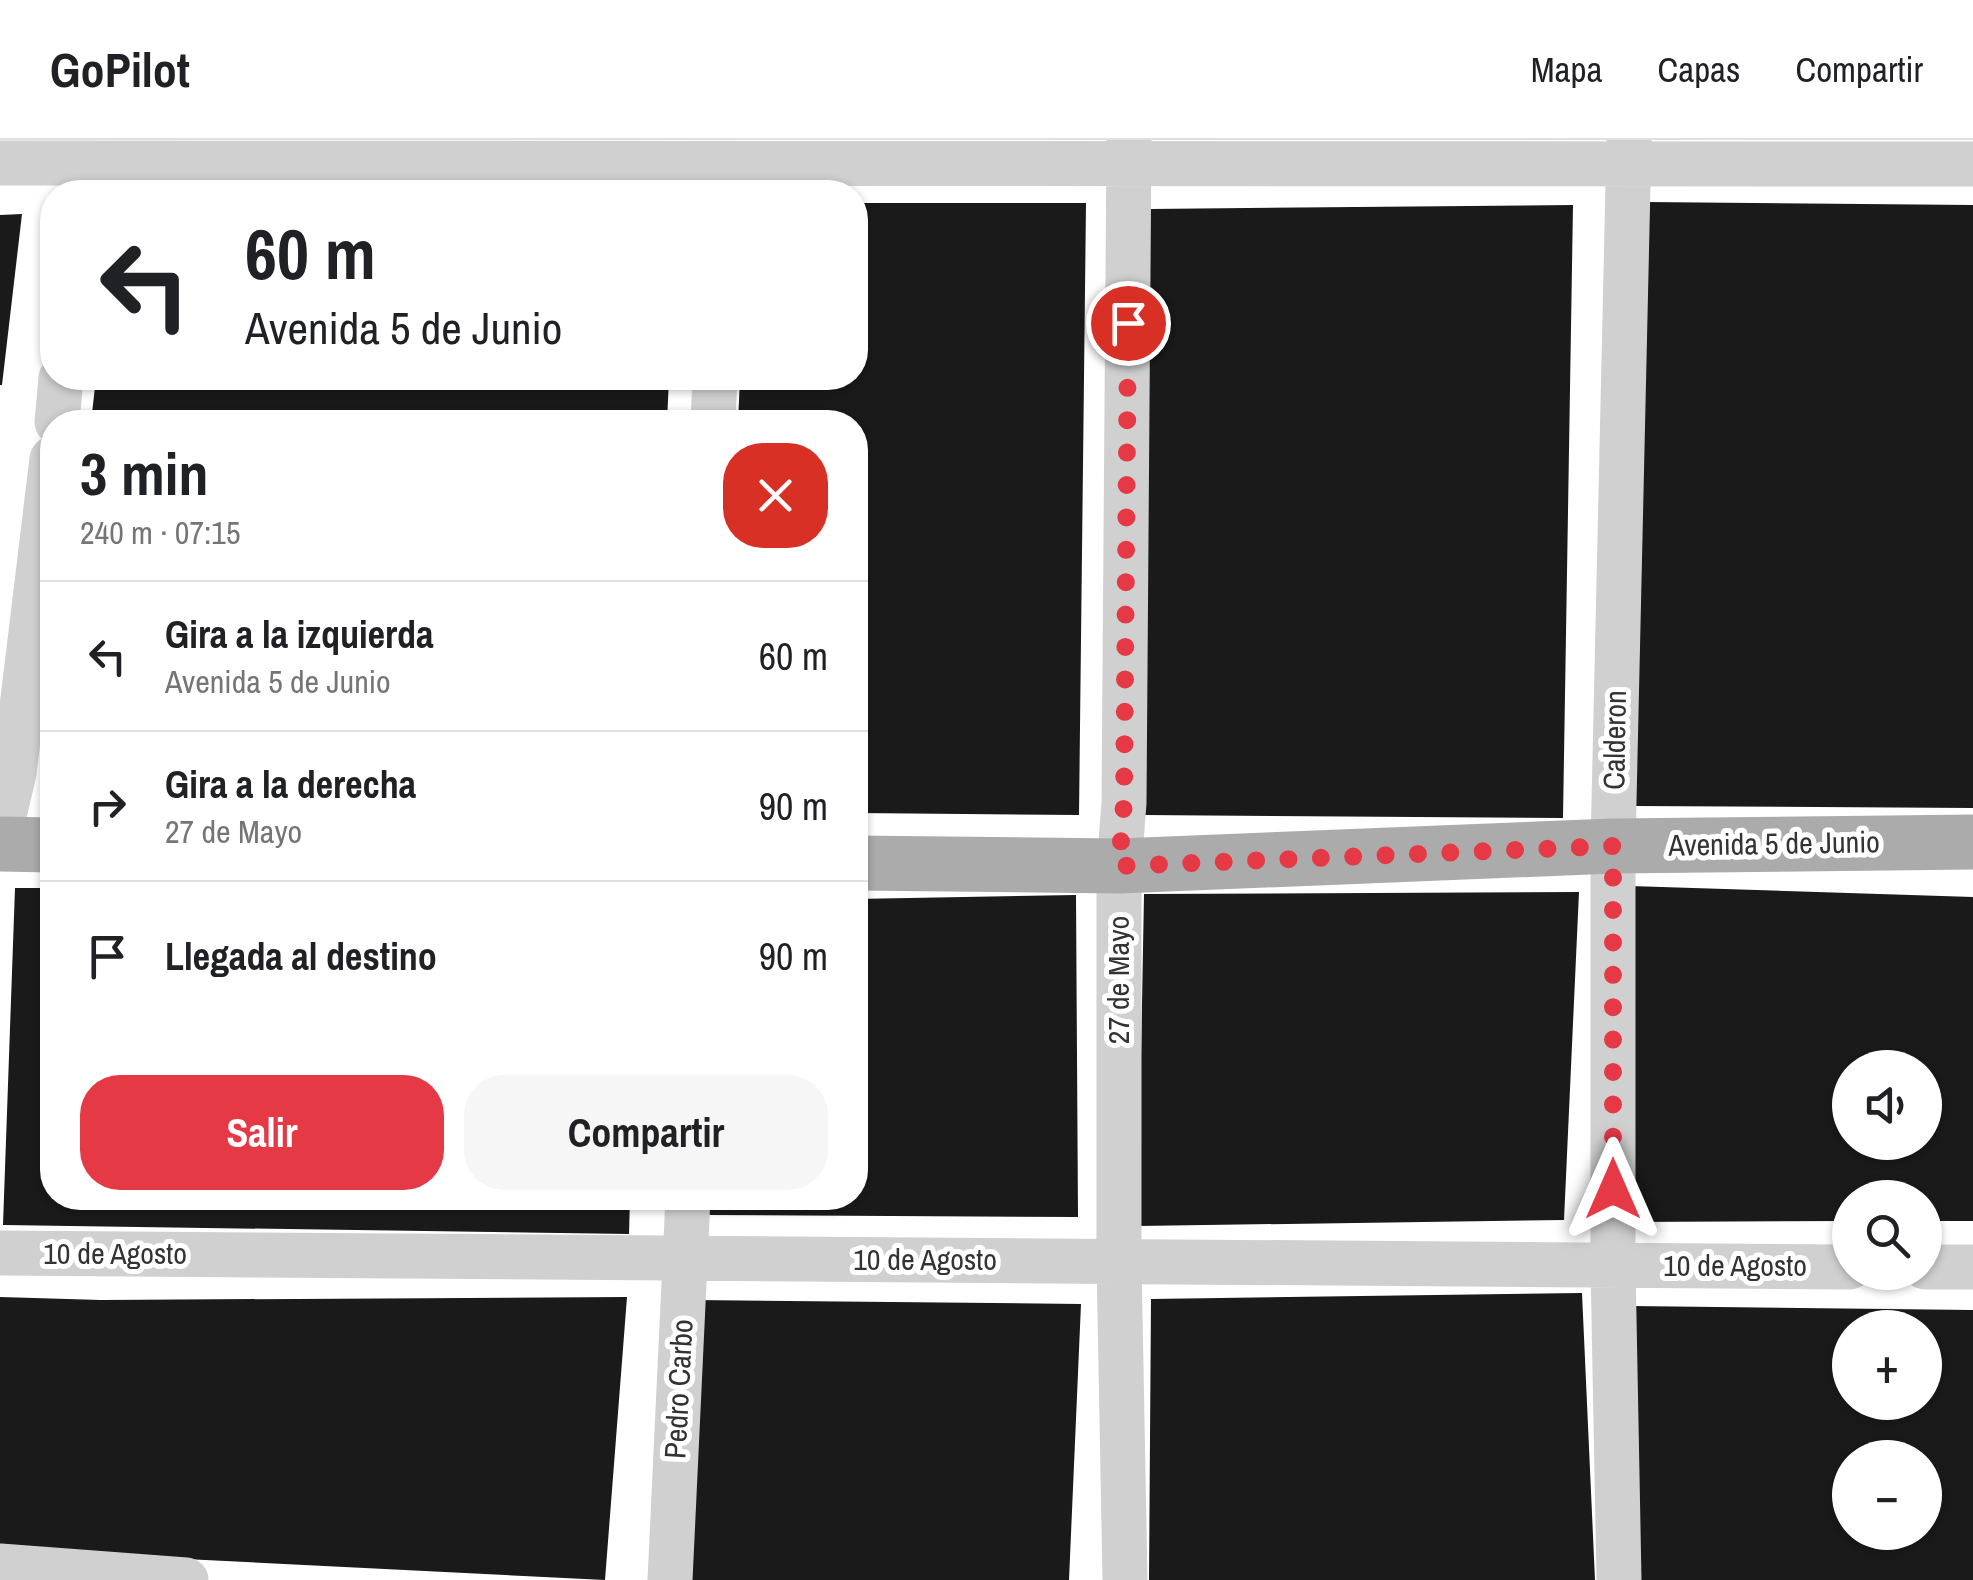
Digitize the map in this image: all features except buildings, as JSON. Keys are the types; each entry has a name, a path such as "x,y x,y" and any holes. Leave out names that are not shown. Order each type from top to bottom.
{"main road":[{"name":"Avenida 5 de Junio","path":"868,864 1119,866 1613,846 1973,842"},
{"path":"0,844 40,845"}],"street":[{"path":"0,164 76,178 724,166 1129,152 1629,152 1973,164"},
{"name":"27 de Mayo","path":"1125,1580 1119,866 1124,803 1129,152"},
{"name":"Calderon","path":"1619,1580 1613,1265 1613,846 1629,152"},
{"path":"0,834 14,773 40,557"},
{"name":"Pedro Carbo","path":"670,1580 688,1210"},
{"name":"10 de Agosto","path":"0,1253 1832,1266"},
{"path":"1942,1267 1973,1268"},
{"path":"0,1566 186,1580"}],"route":[{"path":"1128,323 1124,803 1119,866 1613,846 1613,1189"}]}
